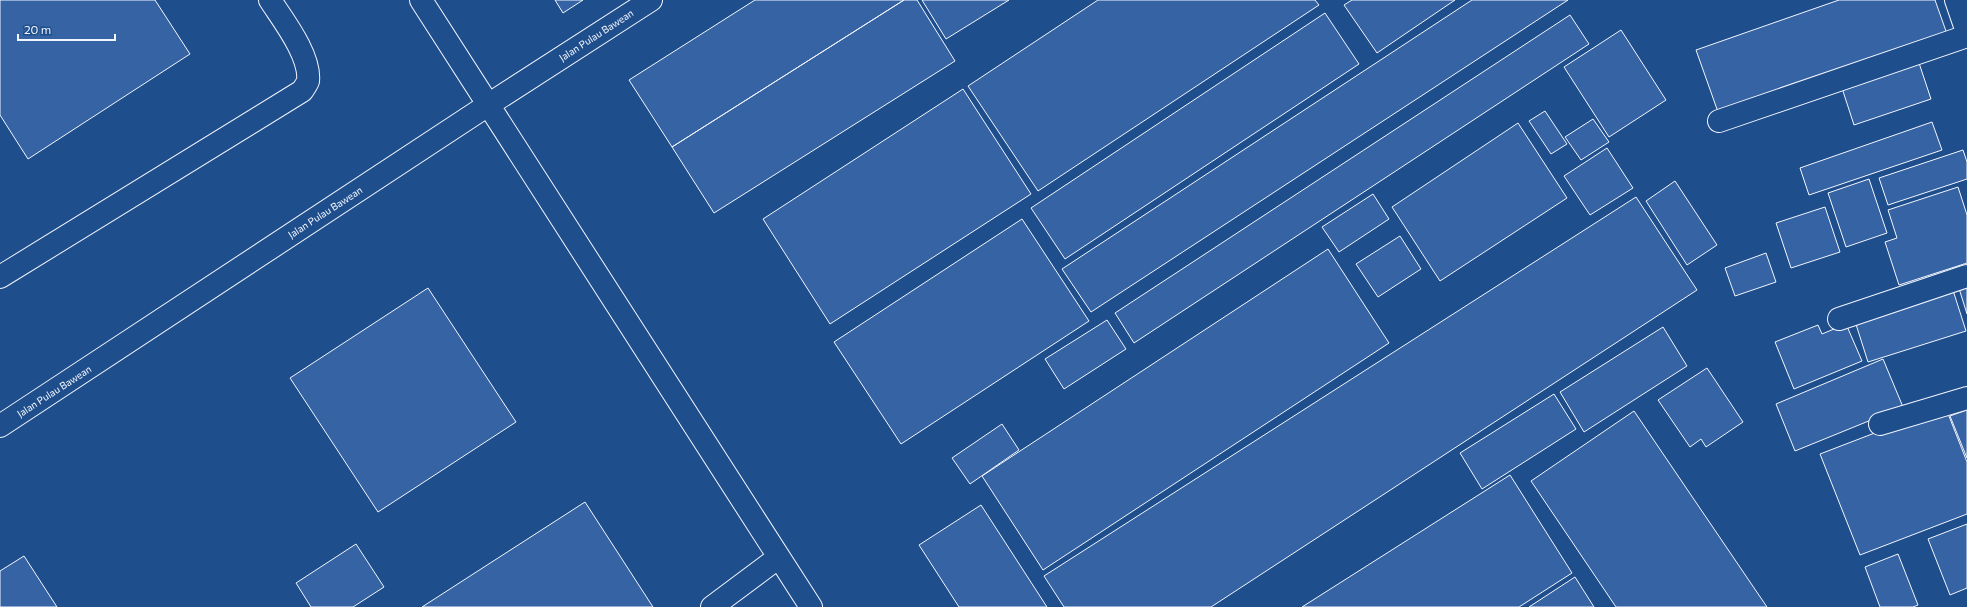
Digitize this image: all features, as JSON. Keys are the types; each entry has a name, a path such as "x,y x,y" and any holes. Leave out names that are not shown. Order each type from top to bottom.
{"street":[{"path":"0,277 302,92 308,82 307,69 299,47 270,0"},
{"path":"421,0 811,607"},
{"name":"Jalan Pulau Bawean","path":"0,426 488,105 651,0"},
{"path":"1719,121 1964,20"},
{"path":"1839,319 1967,276"},
{"path":"1880,424 1967,398"},
{"path":"712,607 779,557"}],"building":[{"path":"0,0 155,0 190,54 28,159 0,115"},
{"path":"555,0 583,0 563,13"},
{"path":"755,0 904,0 672,147 629,80"},
{"path":"904,0 917,0 955,61 714,213 672,147"},
{"path":"922,0 1009,0 946,39"},
{"path":"1098,0 1315,0 1319,5 1038,191 968,86"},
{"path":"1352,0 1455,0 1377,53 1344,5"},
{"path":"1472,0 1568,0 1091,312 1062,269"},
{"path":"1839,0 1935,0 1947,34 1718,112 1696,50"},
{"path":"1325,13 1359,64 1065,259 1031,208"},
{"path":"1570,15 1589,44 1134,343 1115,313"},
{"path":"1621,30 1666,100 1609,137 1564,67"},
{"path":"1917,57 1931,99 1854,125 1840,82"},
{"path":"963,89 1031,194 830,324 763,219"},
{"path":"1545,111 1567,144 1551,154 1529,121"},
{"path":"1593,119 1609,142 1581,160 1565,137"},
{"path":"1932,122 1942,150 1809,195 1800,168"},
{"path":"1518,123 1567,198 1440,281 1392,207"},
{"path":"1607,148 1633,188 1590,215 1564,176"},
{"path":"1963,150 1967,162 1967,179 1888,205 1879,178"},
{"path":"1869,179 1887,233 1846,247 1828,193"},
{"path":"1675,181 1717,245 1687,265 1646,201"},
{"path":"1958,187 1967,215 1967,263 1899,285 1885,242 1897,238 1888,210"},
{"path":"1373,194 1389,219 1339,252 1322,227"},
{"path":"1636,197 1697,290 1211,607 1064,607 1044,576"},
{"path":"1825,207 1840,252 1791,268 1776,223"},
{"path":"1022,219 1089,321 901,444 834,342"},
{"path":"1400,236 1421,269 1378,297 1356,264"},
{"path":"1328,249 1389,343 1043,570 982,476"},
{"path":"1766,253 1776,282 1735,296 1725,268"},
{"path":"1967,279 1967,314 1957,282"},
{"path":"1951,284 1966,331 1868,362 1853,315"},
{"path":"428,288 516,422 378,512 290,378"},
{"path":"1107,320 1126,349 1064,389 1045,359"},
{"path":"1846,324 1862,361 1794,389 1775,342 1818,325 1822,334"},
{"path":"1663,327 1687,366 1584,432 1560,392"},
{"path":"1883,359 1903,407 1795,451 1776,404"},
{"path":"1707,368 1743,422 1706,447 1701,439 1690,447 1658,400"},
{"path":"1554,394 1576,429 1482,489 1460,453"},
{"path":"1945,406 1967,462 1967,514 1860,555 1820,454"},
{"path":"1967,410 1967,458 1950,416"},
{"path":"1634,411 1767,607 1616,607 1531,481"},
{"path":"1002,424 1019,450 970,484 952,458"},
{"path":"1510,475 1572,573 1519,607 1302,607"},
{"path":"585,502 653,607 422,607"},
{"path":"981,505 1047,607 959,607 919,545"},
{"path":"1967,524 1967,588 1950,595 1928,539"},
{"path":"356,544 384,587 353,607 311,607 296,583"},
{"path":"1898,554 1918,605 1913,607 1880,607 1865,567"},
{"path":"24,556 57,607 0,607 0,571"},
{"path":"1575,577 1594,607 1529,607"}]}
